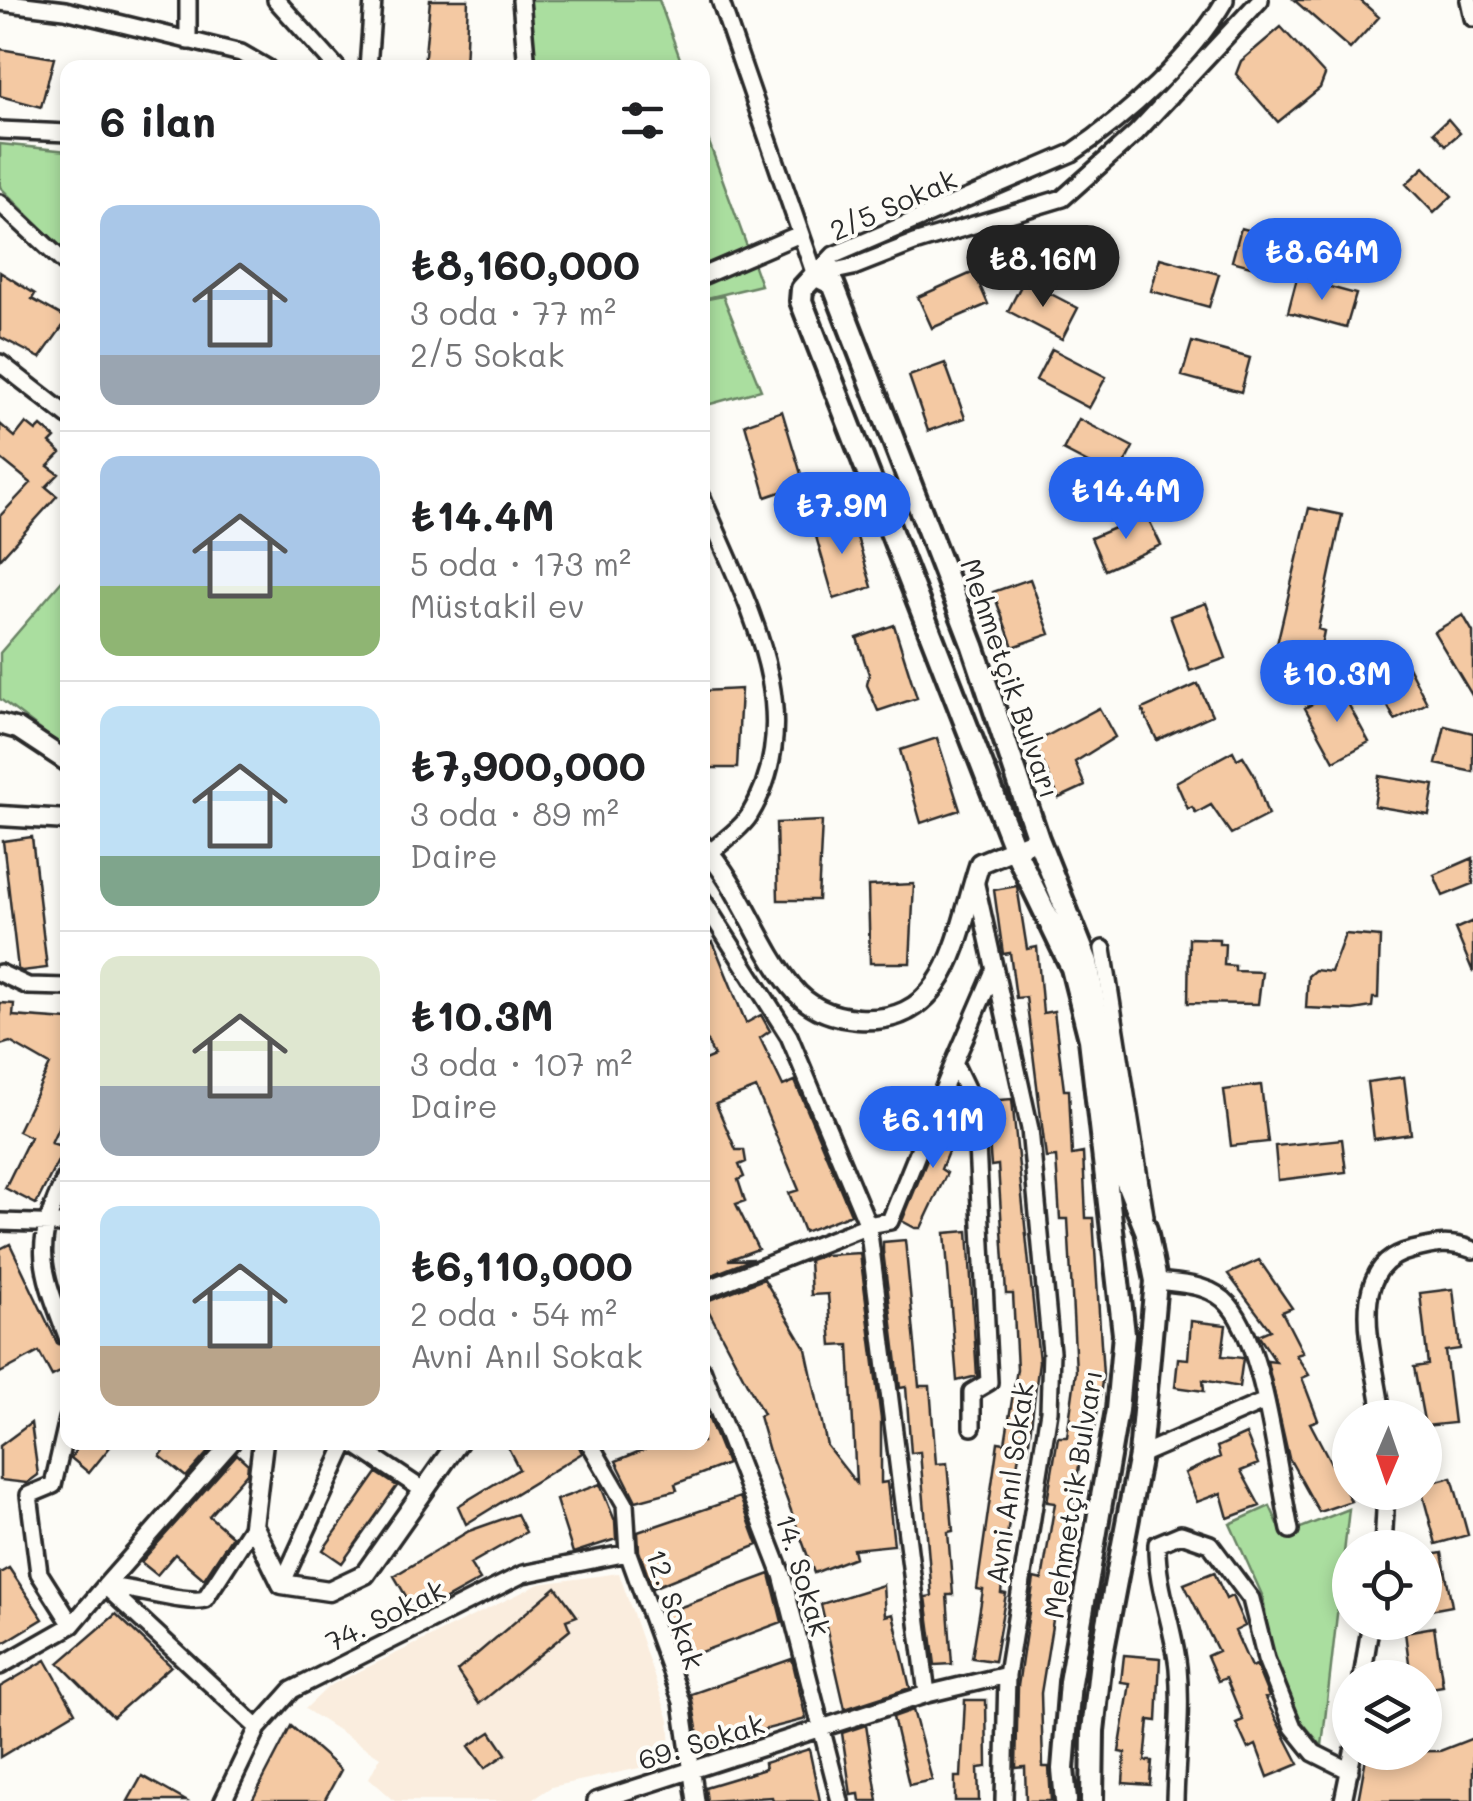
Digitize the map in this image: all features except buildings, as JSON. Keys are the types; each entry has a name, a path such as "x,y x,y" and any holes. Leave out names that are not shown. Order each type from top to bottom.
{"main road":[{"name":"Mehmetçik Bulvarı","path":"1066,1801 1062,1768 1070,1682 1118,1410 1124,1334 1080,965 1015,850 800,301 802,289 815,275 833,284 973,646 1080,965 1126,1180 1146,1230 1156,1281 1140,1455 1101,1660 1092,1731 1092,1801"}],"street":[{"path":"188,0 188,41"},
{"path":"276,0 330,60"},
{"path":"369,60 373,0"},
{"path":"521,0 526,60"},
{"path":"720,0 815,275"},
{"name":"2/5 Sokak","path":"815,275 834,255 1084,145 1133,105 1189,47 1225,0"},
{"name":"2/5 Sokak","path":"815,275 853,267 914,242 1063,198 1136,134 1260,0"},
{"path":"1470,0 1473,18"},
{"path":"0,2 65,10 252,60"},
{"path":"0,130 60,133"},
{"path":"0,204 60,259"},
{"path":"710,273 800,234"},
{"path":"0,363 60,410"},
{"path":"710,516 764,650 776,706 773,764 747,818 710,845"},
{"path":"0,724 18,729 60,757"},
{"path":"0,816 60,820"},
{"path":"710,855 792,988 815,1008 835,1018 894,1019 921,1007 948,962 980,862 1038,839"},
{"name":"Avni Anıl Sokak","path":"975,878 1030,1129 1052,1352 1049,1411 1007,1676 1004,1801"},
{"path":"710,912 789,1036 868,1225 927,1694"},
{"path":"710,1288 868,1225 890,1221 993,973"},
{"path":"0,974 28,986 60,987"},
{"path":"954,1063 975,1106 987,1301 989,1382 972,1392 972,1427"},
{"path":"60,1189 44,1221 42,1269 60,1317"},
{"path":"0,1222 60,1223"},
{"path":"1381,1400 1365,1318 1372,1280 1403,1252 1450,1242 1473,1250"},
{"path":"1156,1281 1200,1286 1227,1303 1250,1338 1290,1530"},
{"name":"14. Sokak","path":"710,1390 782,1575 840,1801"},
{"path":"1140,1455 1263,1402"},
{"path":"60,1450 52,1485 29,1495 38,1573 72,1624"},
{"path":"0,1666 72,1624 225,1450"},
{"path":"105,1586 138,1588 192,1602 205,1599 254,1525 262,1450"},
{"path":"282,1584 345,1450"},
{"path":"361,1450 423,1490"},
{"path":"282,1584 330,1591 364,1574 452,1450"},
{"name":"12. Sokak","path":"594,1450 625,1504 628,1554 682,1702 696,1801"},
{"path":"254,1525 282,1584"},
{"path":"1175,1801 1179,1681 1157,1566 1158,1544 1181,1534 1210,1544 1251,1599 1266,1659 1293,1727 1314,1753 1350,1771 1343,1801"},
{"name":"74. Sokak","path":"223,1801 258,1728 292,1690 523,1574 628,1554"},
{"path":"105,1586 258,1728"},
{"name":"69. Sokak","path":"596,1801 927,1694 1007,1676"}],"shaded area":[{"path":"619,1573 669,1720 672,1761 551,1787 530,1801 395,1801 369,1778 380,1757 305,1709 329,1686 539,1584"}],"green space":[{"path":"525,0 659,0 680,60 530,60"},
{"path":"0,144 60,150 60,247 0,187"},
{"path":"710,145 761,285 710,297"},
{"path":"723,296 761,390 710,404 710,299"},
{"path":"60,583 60,745 0,699 0,653"},
{"path":"1270,1506 1283,1535 1349,1510 1347,1530 1332,1530 1334,1640 1322,1746 1298,1717 1270,1646 1263,1597 1230,1524"}]}
